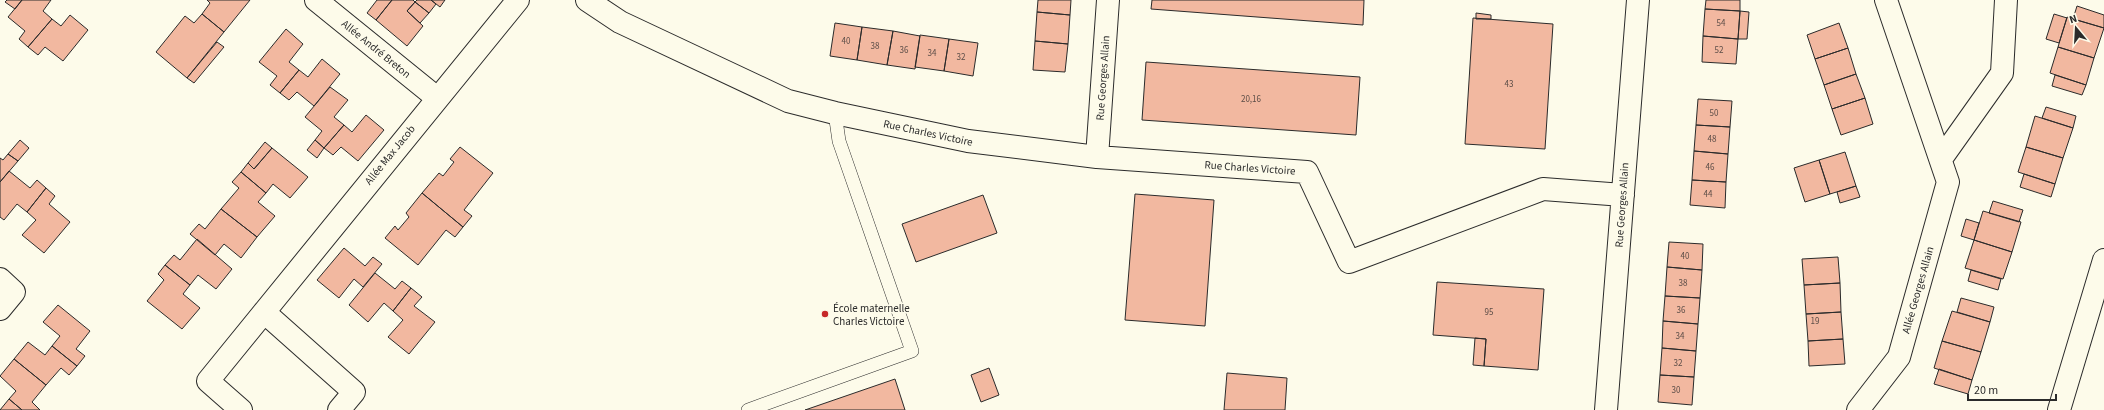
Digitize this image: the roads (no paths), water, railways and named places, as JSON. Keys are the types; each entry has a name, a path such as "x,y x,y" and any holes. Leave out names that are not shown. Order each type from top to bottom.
{"street":[{"name":"Allée André Breton","path":"316,0 437,98"},
{"name":"Allée Max Jacob","path":"241,410 208,381 518,0"},
{"name":"Rue Charles Victoire","path":"587,0 620,22 788,101 835,113 968,142 1097,157 1307,172 1349,262 1543,189 1623,196"},
{"name":"Rue Georges Allain","path":"1097,157 1108,0"},
{"name":"Rue Georges Allain","path":"1606,410 1638,0"},
{"name":"Allée Georges Allain","path":"1858,410 1898,358 1948,182 1886,0"},
{"path":"1940,160 2002,73 2006,0"},
{"path":"2059,410 2104,260"},
{"path":"0,279 14,292 0,309"},
{"path":"264,312 354,392 339,410"}],"lane":[{"path":"748,410 912,351 840,141 835,113"}],"place":[{"name":"École maternelle Charles Victoire","path":"825,314"}]}
